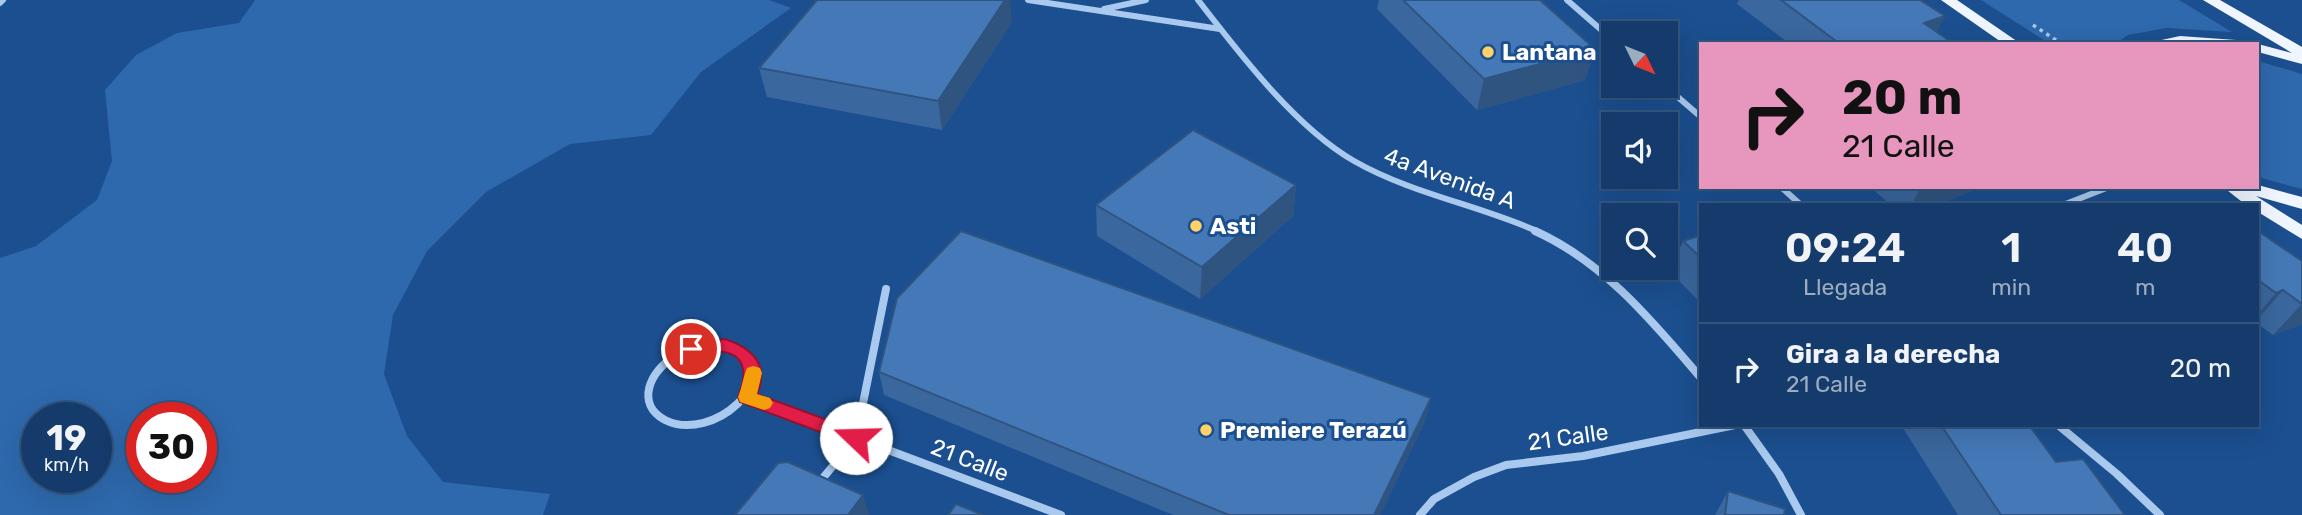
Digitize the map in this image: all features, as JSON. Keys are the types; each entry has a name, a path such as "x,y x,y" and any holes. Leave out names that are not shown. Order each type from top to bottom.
{"main road":[{"path":"1948,0 2011,42"},
{"path":"2210,0 2302,53"},
{"path":"2171,42 2208,42"},
{"path":"2259,48 2302,61"},
{"path":"2234,189 2256,203"},
{"path":"2253,189 2302,204"},
{"path":"2259,205 2302,233"}],"street":[{"path":"1028,0 1220,29"},
{"path":"1097,11 1146,0"},
{"name":"4a Avenida A","path":"1198,0 1220,29 1303,122 1329,145 1385,176 1510,220 1545,235 1585,258 1639,306 1699,376"},
{"path":"1567,0 1601,30"},
{"path":"1678,97 1699,115"},
{"path":"1783,189 1799,203"},
{"path":"2068,203 2104,189"},
{"path":"807,489 827,475 856,438 887,289"},
{"path":"725,346 739,351 748,359 754,371 753,384 747,397 719,419 684,426 668,423 656,415 649,404 647,392 656,372 675,356 691,349 725,346"},
{"name":"21 Calle","path":"747,397 1061,515"},
{"name":"21 Calle","path":"1420,515 1434,499 1474,477 1506,464 1583,456 1725,427"},
{"path":"1745,427 1779,474 1801,515"},
{"path":"2059,427 2118,474 2160,515"}],"shaded area":[{"path":"255,0 769,0 791,8 701,72 651,135 570,144 486,192 427,251 393,315 384,374 407,436 443,482 550,494 543,515 0,515 0,258 36,246 97,200 112,161 105,90 136,55 177,33 239,23"},
{"path":"1981,0 2179,0 2232,32 2166,28 2128,35 2118,42 2047,42"},
{"path":"2259,61 2302,74 2302,189 2259,177"}],"building":[{"path":"817,0 1005,0 938,101 759,68"},
{"path":"1403,0 1540,0 1595,49 1484,79"},
{"path":"1781,0 1920,0 1945,16 1924,23 1951,42 1837,42"},
{"path":"1193,130 1296,185 1202,267 1096,205"},
{"path":"961,231 1431,398 1374,515 1229,515 879,372 897,298"},
{"path":"2259,232 2302,261 2302,304 2283,290 2276,293 2259,281"},
{"path":"1699,236 1699,256 1683,241"},
{"path":"1942,427 2030,427 2056,462 2083,459 2125,515 2001,515"},
{"path":"788,462 863,495 848,515 735,515 778,463"},
{"path":"1728,491 1785,509 1784,515 1725,515"},
{"path":"956,504 983,515 948,515"}],"slow traffic":[{"path":"753,373 753,384 747,397 764,403"}],"place":[{"name":"Lantana","path":"1488,52"},
{"name":"Asti","path":"1196,226"},
{"name":"Premiere Terazú","path":"1206,430"}],"route":[{"path":"691,349 709,345 725,346 739,351 748,359 754,371 753,384 747,397 856,438"}]}
